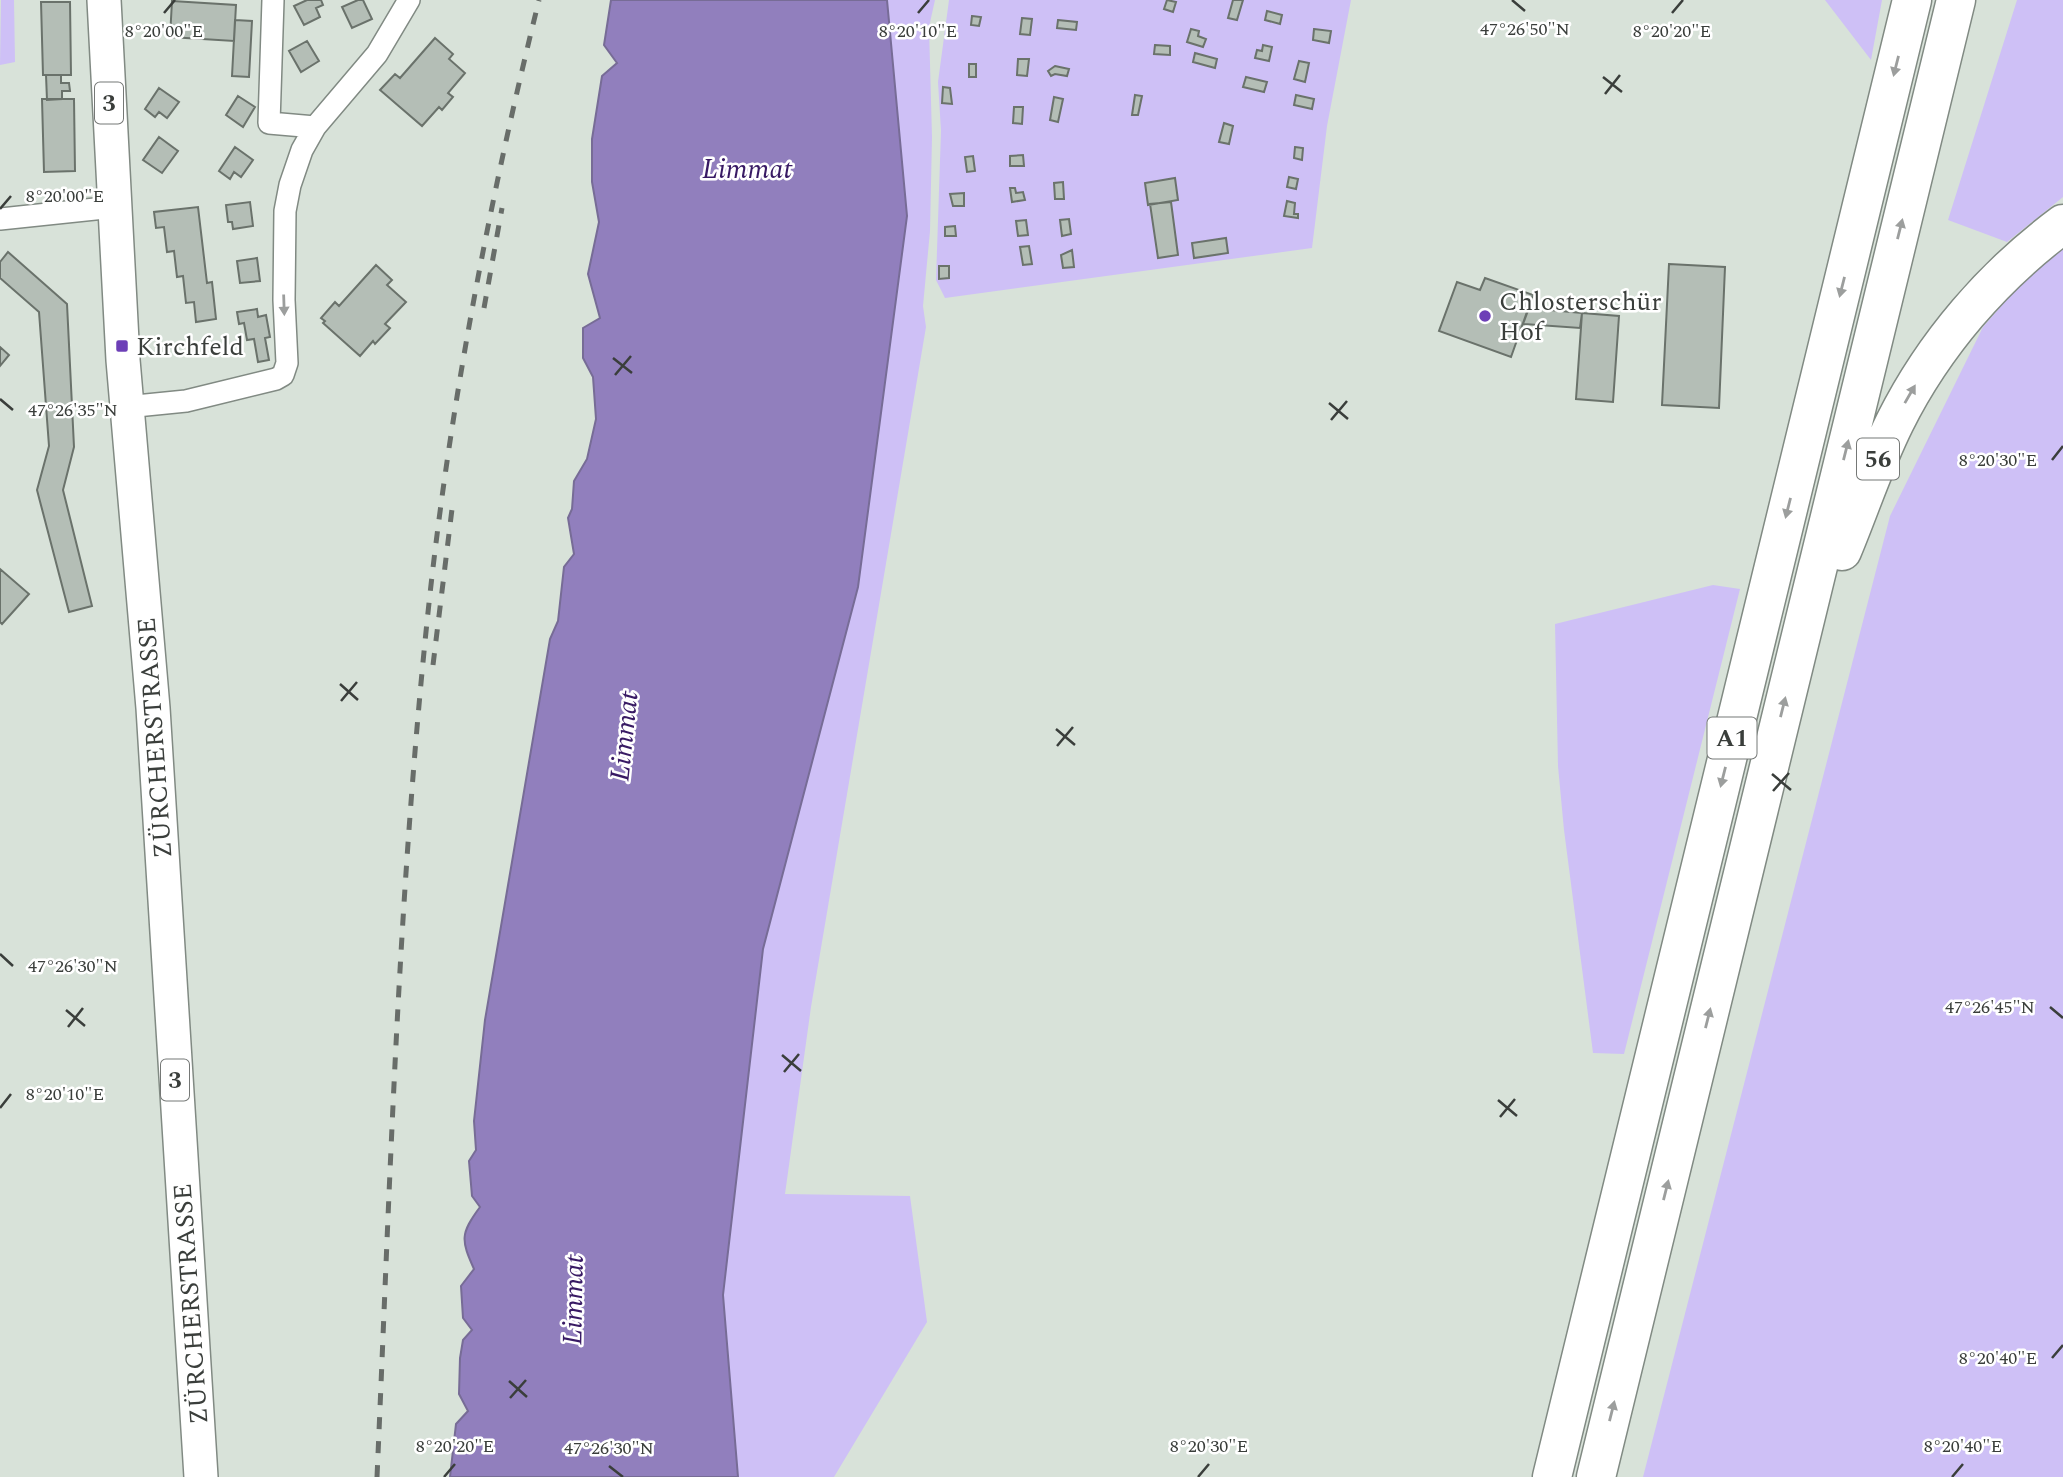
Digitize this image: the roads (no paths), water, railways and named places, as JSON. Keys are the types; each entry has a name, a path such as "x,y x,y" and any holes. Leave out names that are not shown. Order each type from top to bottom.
{"highway":[{"name":"A1","path":"1552,1477 1912,0"},
{"name":"A1","path":"1596,1477 1956,0"},
{"name":"56","path":"1795,659 1884,445 1904,405 1946,341 2008,270 2063,224"}],"main road":[{"name":"ZÜRCHERSTRASSE","path":"104,0 126,407 153,708 201,1477"}],"street":[{"path":"273,0 270,123 315,127"},
{"path":"126,407 211,395 283,375 287,363 284,237 290,185 302,150 315,127 377,54 409,0"},
{"path":"0,219 114,207"}],"water":[{"name":"Limmat","path":"611,0 887,0 907,216 858,587 763,949 723,1295 738,1477 450,1477 456,1424 468,1411 459,1394 460,1358 463,1340 472,1330 463,1318 461,1286 474,1269 465,1237 469,1224 480,1207 472,1196 469,1161 476,1150 474,1121 485,1020 550,639 558,621 564,567 574,554 568,518 572,509 574,481 587,459 596,419 593,377 583,358 583,328 600,318 588,274 599,222 592,182 592,139 602,76 617,63 604,45"}],"railway":[{"path":"377,1477 402,930 429,603 449,451 474,300 504,149 539,0"},
{"path":"484,308 502,208"},
{"path":"433,665 452,509"}],"place":[{"name":"Chlosterschür Hof","path":"1485,316"},
{"name":"Kirchfeld","path":"122,346"}]}
